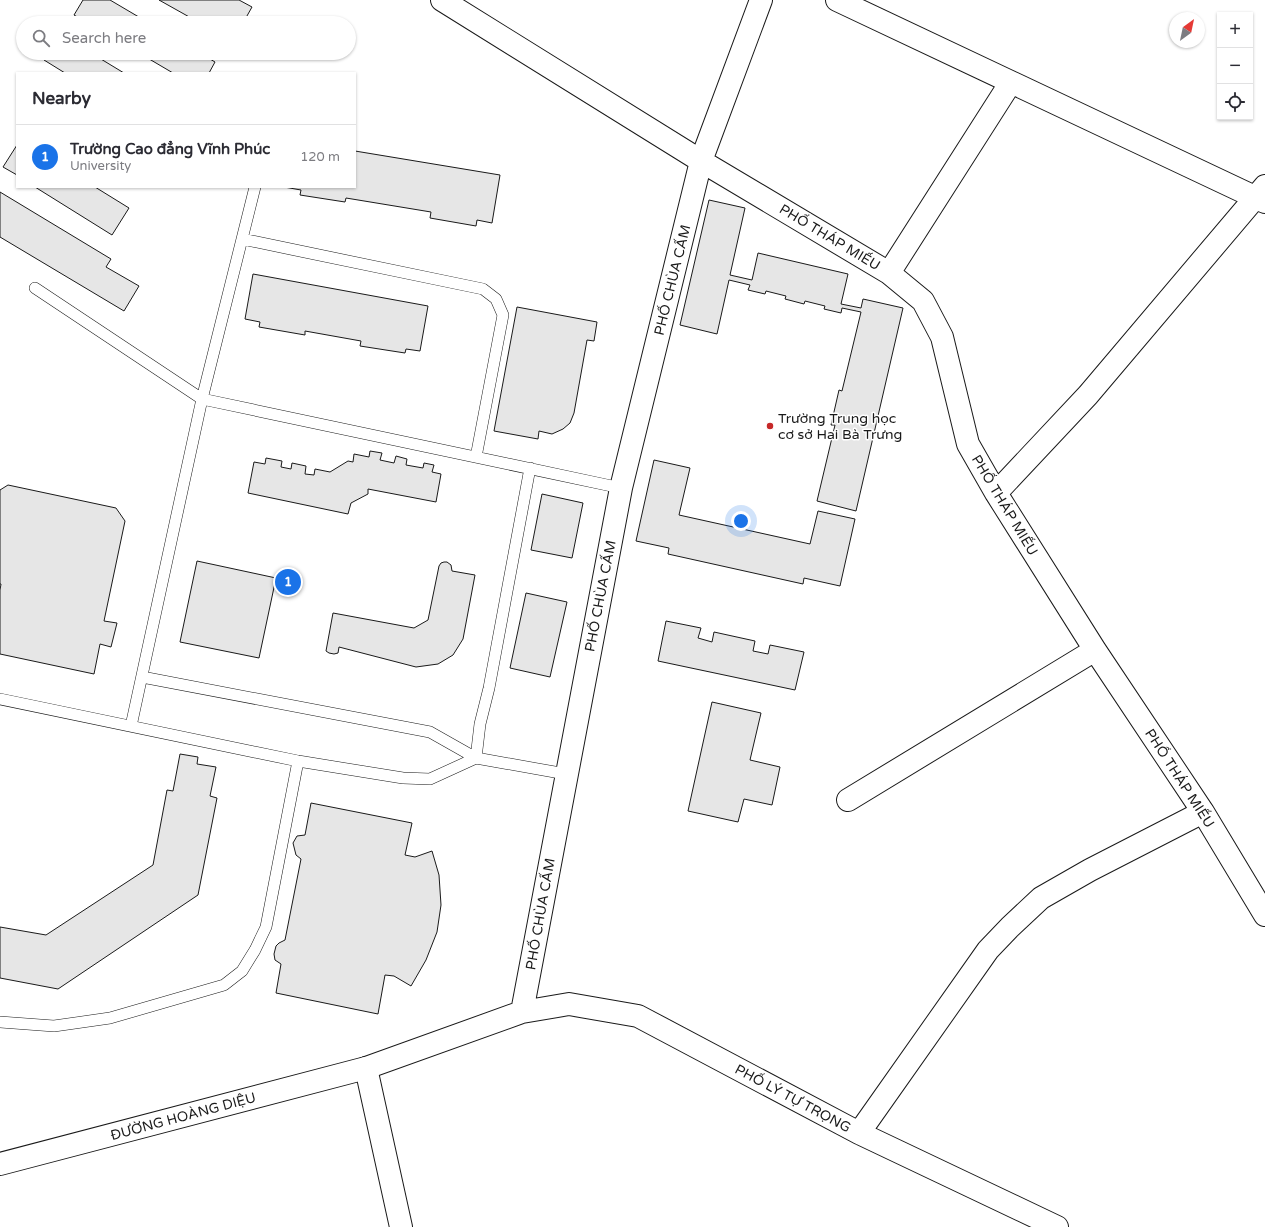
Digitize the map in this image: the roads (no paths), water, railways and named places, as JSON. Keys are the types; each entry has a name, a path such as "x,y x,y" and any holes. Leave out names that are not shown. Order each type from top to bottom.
{"street":[{"path":"442,0 701,161"},
{"name":"PHỐ CHÙA CẤM","path":"522,1012 621,488 701,161 761,0"},
{"path":"837,0 1010,82 1262,195 1088,395 996,493"},
{"path":"890,273 1010,82"},
{"name":"PHỐ THÁP MIẾU","path":"701,161 890,273 924,301 942,337 968,444 996,493 1095,650 1203,812 1265,915"},
{"path":"848,800 1095,650"},
{"path":"859,1133 988,950 1015,922 1041,898 1090,870 1203,812"},
{"name":"PHỐ LÝ TỰ TRỌNG","path":"522,1012 569,1004 638,1016 859,1133 1057,1227"},
{"path":"401,1227 366,1068 522,1012"},
{"name":"ĐƯỜNG HOÀNG DIỆU","path":"0,1164 366,1068"}],"lane":[{"path":"131,726 202,399 255,188"},
{"path":"242,240 483,289 496,299 503,315 476,457"},
{"path":"35,288 202,399 621,488"},
{"path":"476,758 480,724 489,688 530,468"},
{"path":"142,677 430,732 476,758 566,774"},
{"path":"0,700 298,761 403,778 430,779 476,758"},
{"path":"0,1022 54,1026 110,1018 224,985 242,971 255,950 266,927 298,761"}],"place":[{"name":"Trường Trung học cơ sở Hai Bà Trưng","path":"770,426"},
{"name":"Trường Cao đẳng Vĩnh Phúc","path":"288,582"}]}
